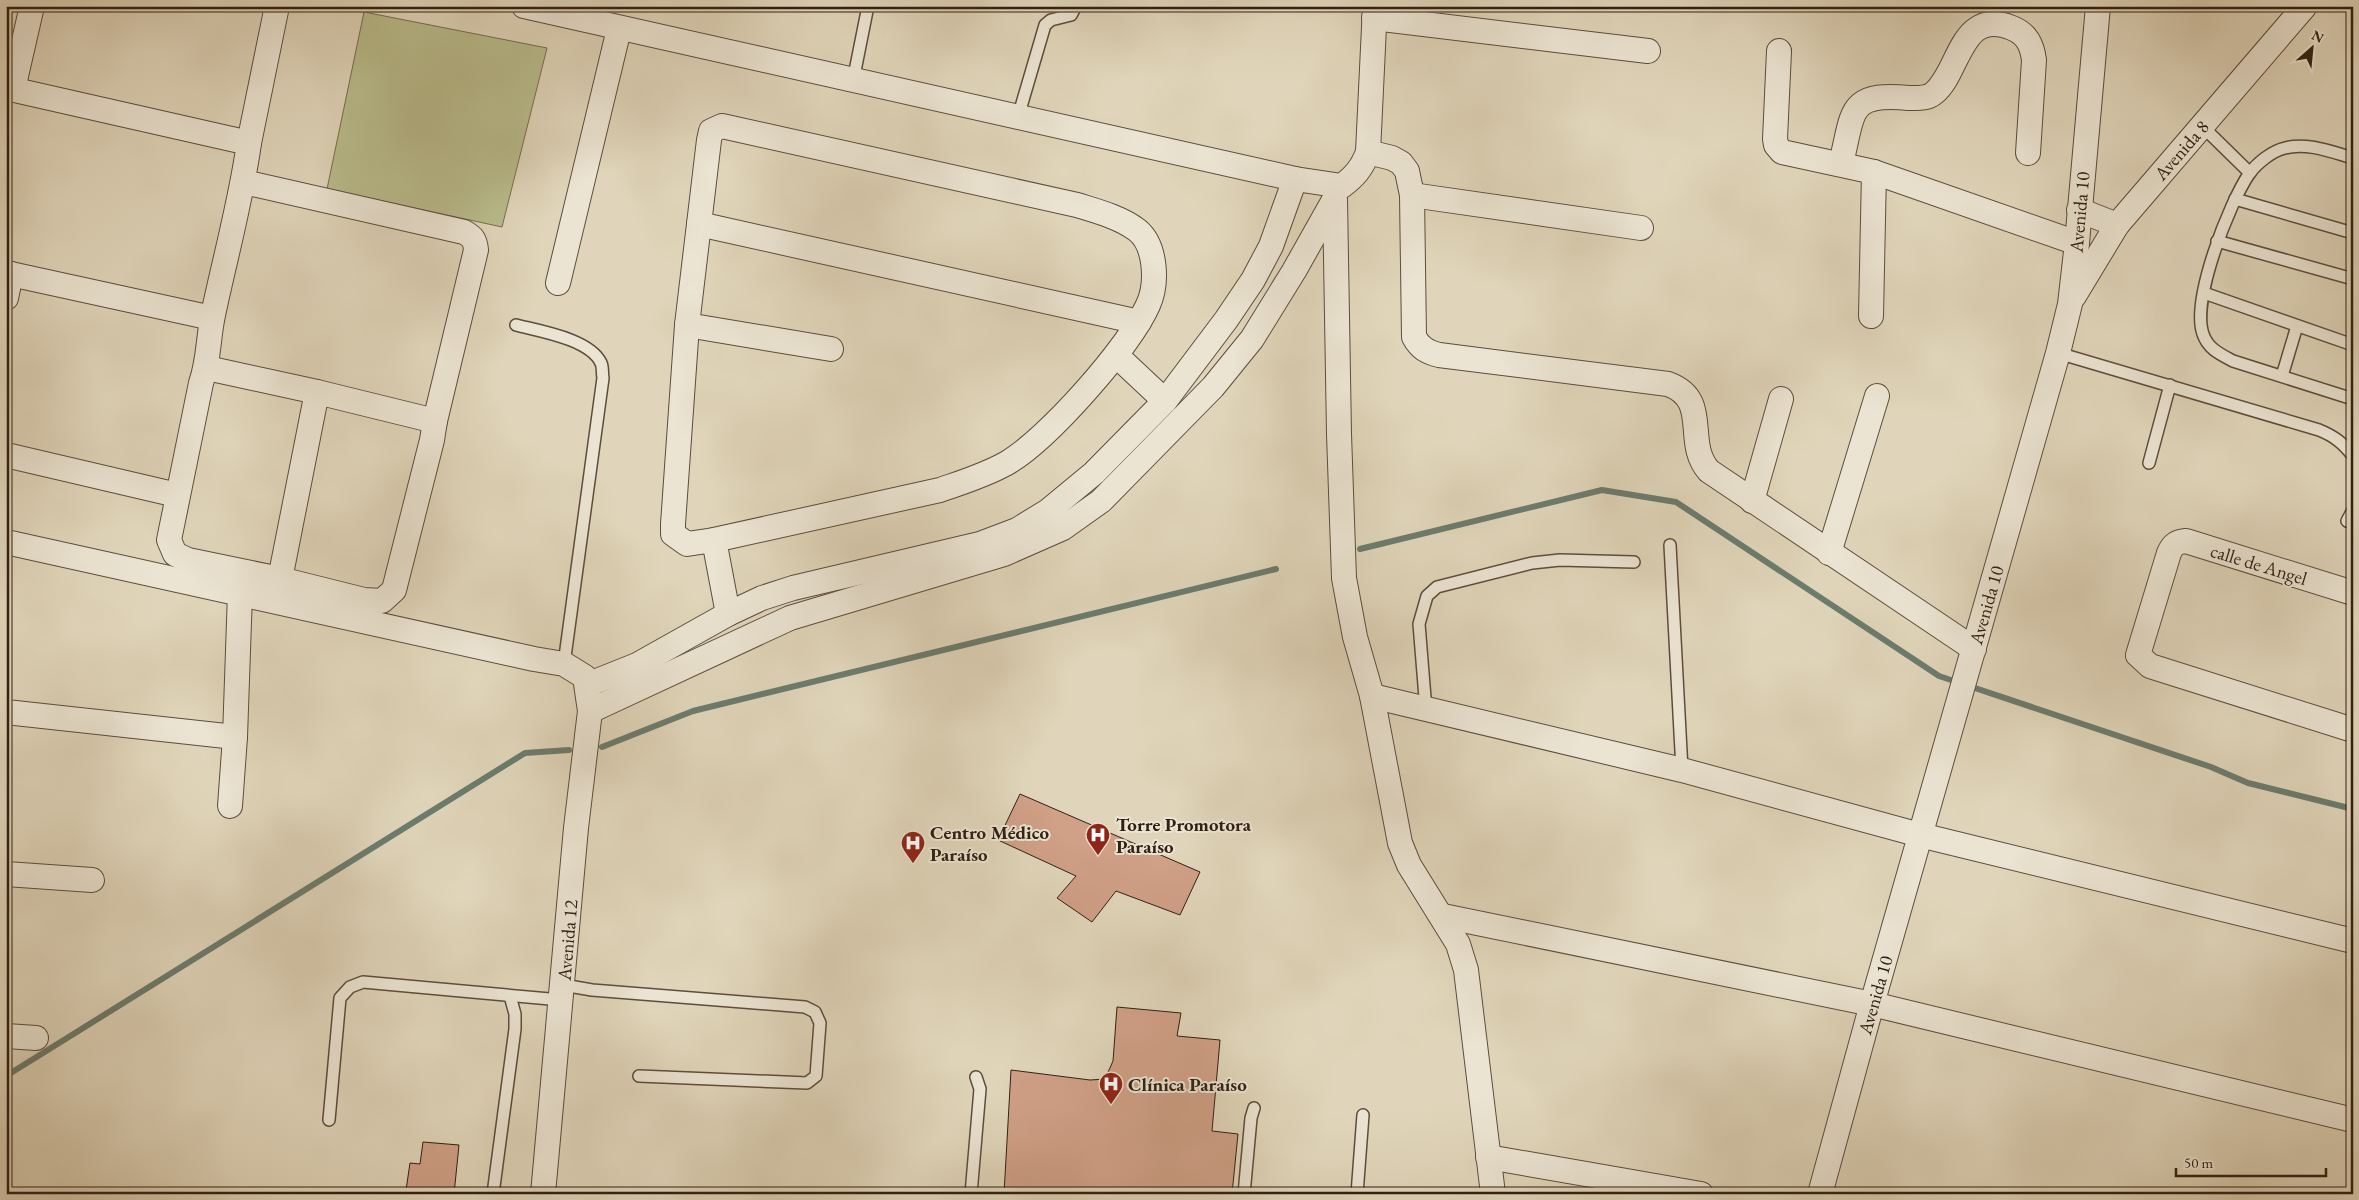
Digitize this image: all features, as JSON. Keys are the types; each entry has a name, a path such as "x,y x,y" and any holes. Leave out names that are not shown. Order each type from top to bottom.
{"street":[{"path":"32,6 10,88 249,143"},
{"path":"244,182 464,232 472,236 476,242 476,250 432,440 394,590 382,602 364,600 280,579 188,560 175,554 168,540 201,383 207,368 212,318 244,182 249,143 277,6"},
{"path":"524,6 619,29 1295,179 1338,192"},
{"name":"Avenida 10","path":"1820,1194 1872,1004 2058,353 2070,304 2098,6"},
{"name":"Avenida 8","path":"2070,304 2117,225 2305,6"},
{"path":"590,712 790,618 1004,554 1063,528 1101,501 1213,388 1252,339 1294,271 1338,192 1355,176 1363,165 1368,152 1374,12 1648,51"},
{"path":"1841,163 1853,117 1863,101 1885,95 1922,99 1934,94 1966,40 1975,30 1983,25 1991,24 2010,27 2020,32 2029,41 2033,50 2028,153"},
{"path":"558,283 619,29"},
{"path":"1779,50 1775,139 1778,149 1789,154 1841,163 1874,172 2077,243"},
{"path":"722,126 1077,205 1114,217 1137,230 1149,246 1154,284 1149,303 1139,322 1116,355 1068,409 1035,442 1008,462 974,478 940,490 714,540 687,544 673,534 688,325 699,224 709,140 712,131 722,126"},
{"path":"1368,152 1392,158 1401,163 1407,172 1412,195 1414,337 1418,346 1428,352 1439,355 1668,384 1678,388 1693,403 1698,455 1709,471 1829,553 1974,648"},
{"path":"1871,316 1874,172"},
{"path":"6,542 534,659 564,664 585,677 587,686 637,666 728,614 762,598 792,588 980,544 1017,530 1048,510 1094,473 1165,401 1226,320 1253,280 1271,246 1295,179"},
{"path":"1338,192 1339,434 1344,578 1355,638 1372,696 1400,843 1417,878 1443,916 1458,944 1466,970 1493,1194"},
{"path":"1412,195 1641,228"},
{"path":"2079,210 2117,225"},
{"path":"699,224 1139,322"},
{"path":"6,298 9,273 212,318"},
{"path":"688,325 831,349"},
{"path":"1116,355 1165,401"},
{"path":"207,368 317,392 435,421"},
{"path":"280,579 317,392"},
{"path":"1829,553 1877,396"},
{"path":"1752,501 1781,399"},
{"path":"6,455 177,495"},
{"path":"714,540 728,614"},
{"name":"calle de Angel","path":"2353,593 2186,541 2173,546 2169,552 2138,655 2142,661 2150,666 2353,730"},
{"path":"230,806 235,737 240,593"},
{"name":"Avenida 12","path":"543,1194 576,828 590,712 587,686"},
{"path":"1372,696 1682,770 1920,835 2353,941"},
{"path":"6,712 235,737"},
{"path":"6,874 92,880"},
{"path":"1443,916 1872,1004 2353,1120"},
{"path":"6,1036 36,1038"},
{"path":"1488,1157 1701,1194"}],"lane":[{"path":"853,81 868,6"},
{"path":"1018,116 1045,26 1050,20 1071,15 1076,6"},
{"path":"2202,126 2250,173"},
{"path":"2353,158 2310,148 2285,148 2273,153 2250,173 2235,199 2217,241 2200,316 2202,332 2206,342 2215,352 2233,361 2353,399"},
{"path":"2235,199 2353,233"},
{"path":"2217,241 2353,279"},
{"path":"2204,293 2353,345"},
{"path":"516,325 578,343 594,354 601,363 603,378 564,664"},
{"path":"2282,376 2297,326"},
{"path":"2058,353 2319,430 2332,435 2353,456"},
{"path":"2149,463 2170,385"},
{"path":"2347,521 2353,510"},
{"path":"1670,545 1682,770"},
{"path":"1426,710 1419,624 1428,596 1437,587 1532,563 1560,560 1634,562"},
{"path":"329,1120 340,998 350,986 363,982 510,996 592,990 805,1007 815,1012 820,1023 816,1076 813,1081 807,1083 639,1076"},
{"path":"493,1194 515,1029 515,1014 510,996"},
{"path":"971,1194 980,1089 976,1077"},
{"path":"1244,1194 1251,1118 1254,1108"},
{"path":"1357,1194 1363,1115"}],"green space":[{"path":"364,12 547,48 502,227 327,189"}],"building":[{"name":"Torre Promotora Paraíso","path":"1020,794 1200,872 1180,915 1116,891 1092,922 1057,898 1076,876 998,840"},
{"name":"Clínica Paraíso","path":"1117,1007 1181,1013 1177,1036 1220,1040 1212,1131 1238,1134 1232,1194 1004,1194 1011,1070 1090,1080 1105,1079 1113,1061"},
{"path":"423,1142 459,1145 454,1194 406,1190 410,1163 420,1164"}],"waterway":[{"path":"1360,549 1602,490 1676,502 1939,676 2211,767 2248,783 2353,809"},
{"path":"602,747 693,711 1276,569"},
{"path":"6,1076 525,753 569,750"}],"place":[{"name":"Torre Promotora Paraíso","path":"1098,856"},
{"name":"Centro Médico Paraíso","path":"913,864"},
{"name":"Clínica Paraíso","path":"1111,1105"}]}
